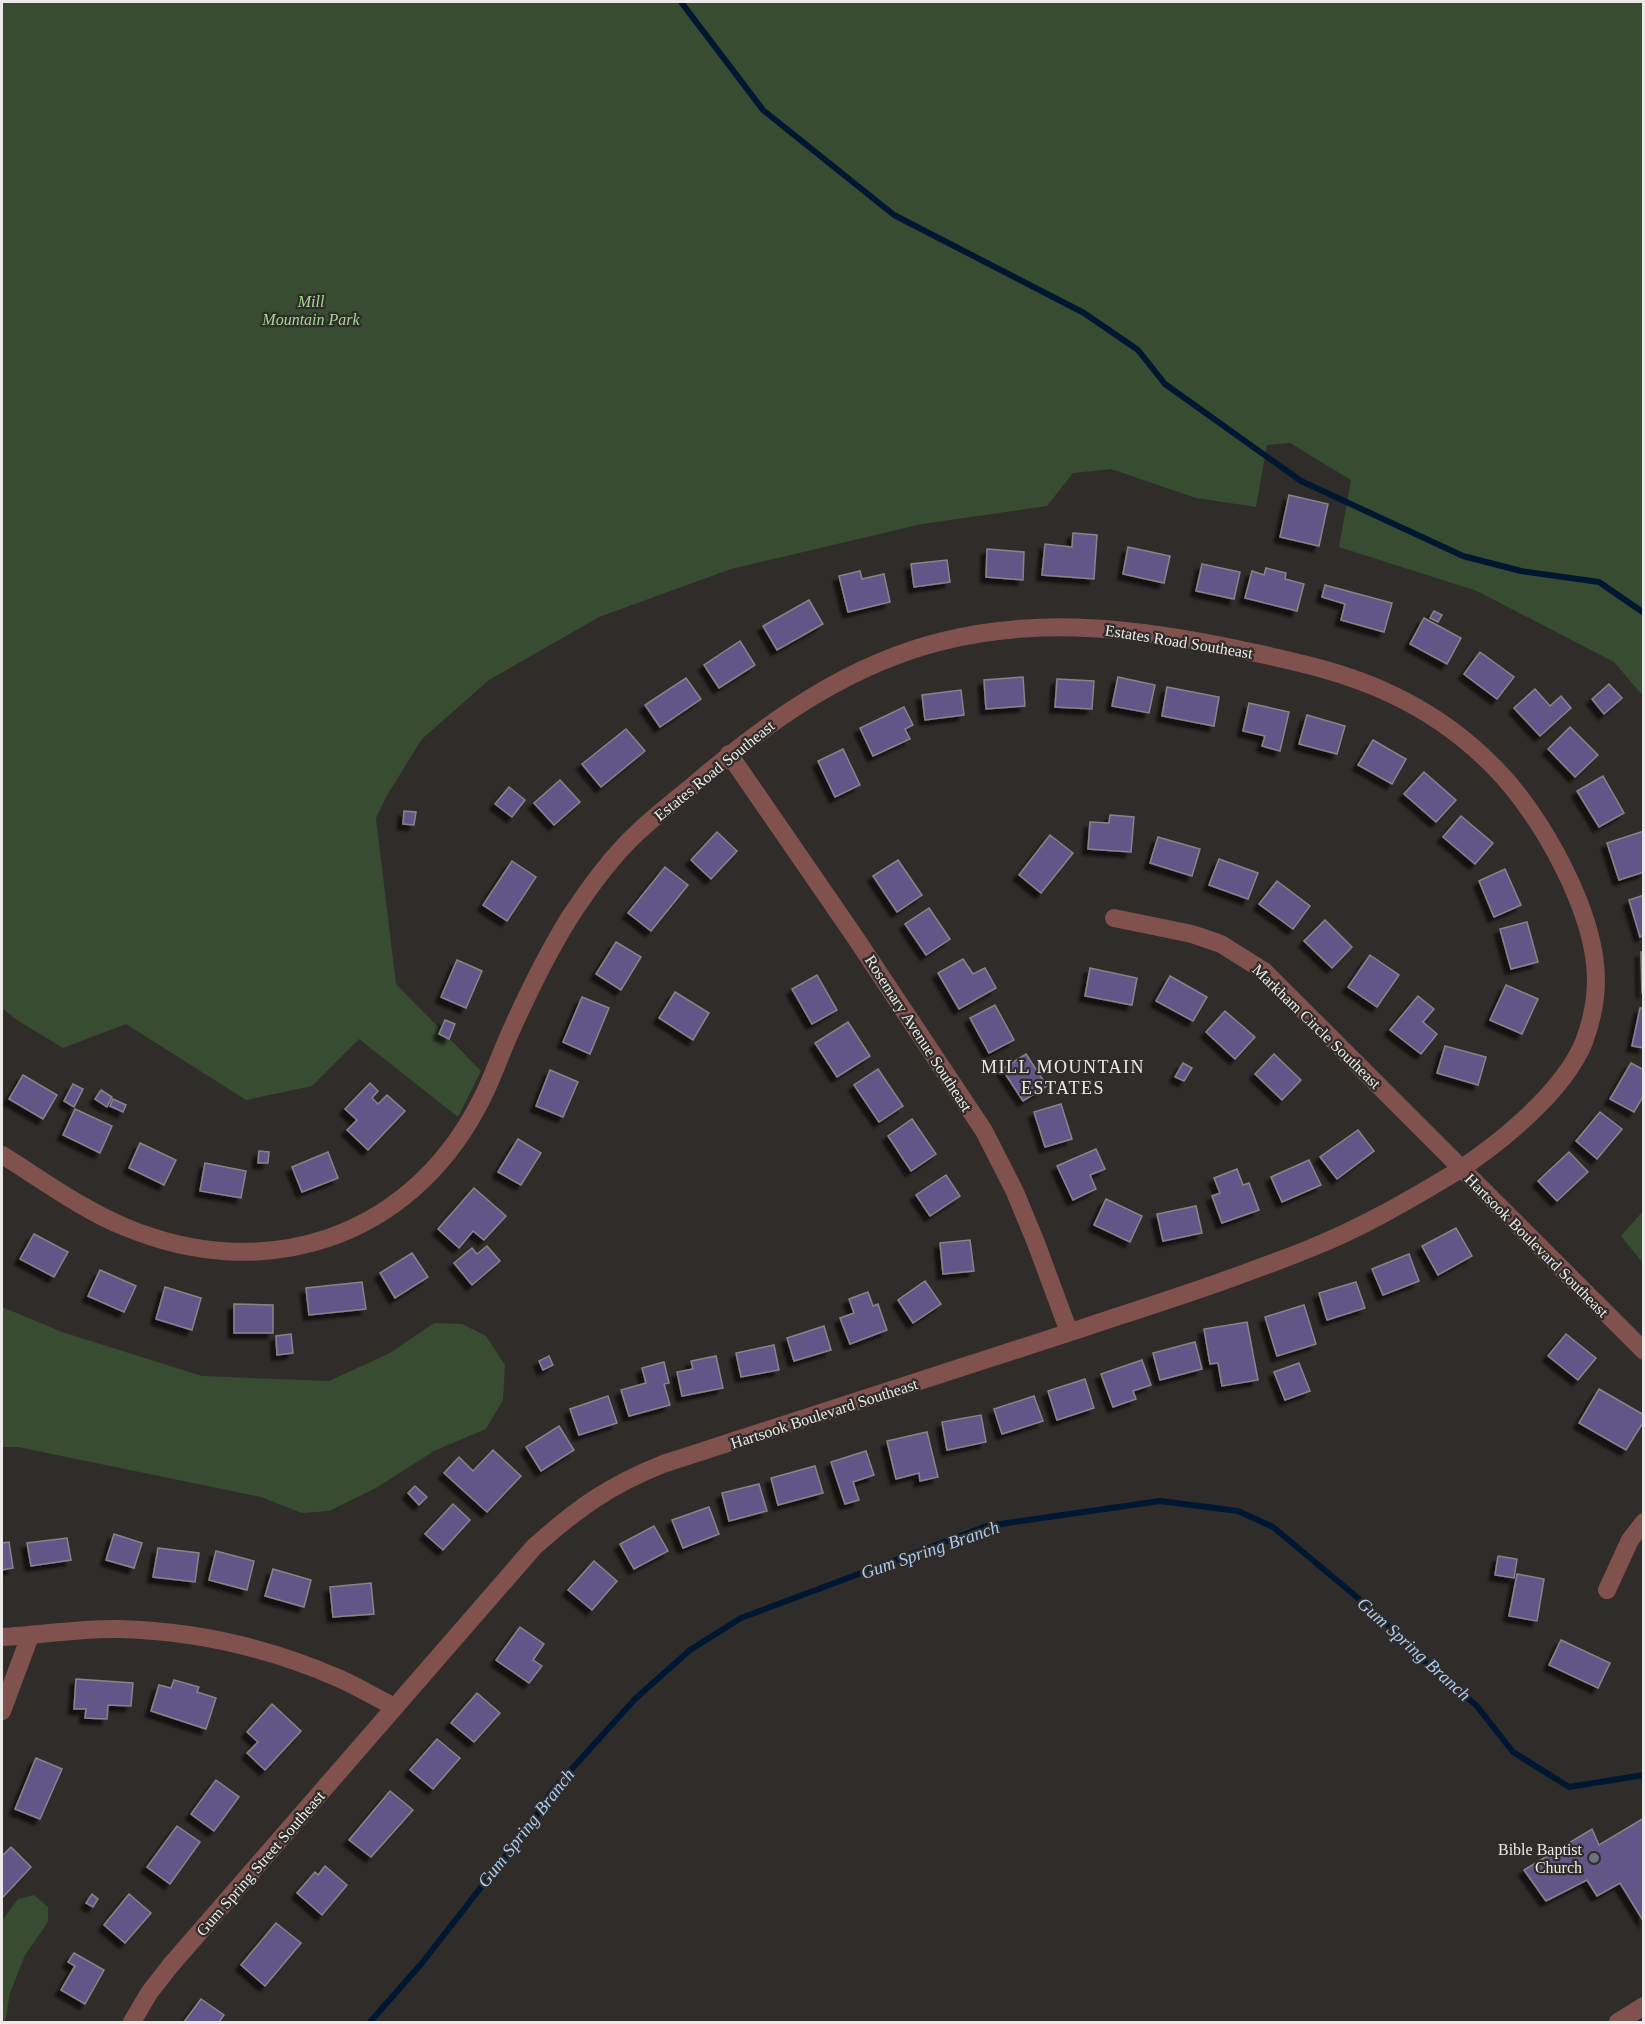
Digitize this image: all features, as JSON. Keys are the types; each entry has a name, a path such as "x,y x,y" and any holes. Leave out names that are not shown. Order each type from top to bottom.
{"street":[{"name":"Estates Road Southeast","path":"2,1155 116,1223 162,1240 199,1249 275,1251 320,1242 361,1224 410,1191 437,1165 460,1136 479,1104 540,969 566,923 597,879 631,838 729,754 754,734 807,699 844,679 892,658 941,641 1001,630 1061,626 1122,629 1202,642 1278,657 1353,678 1392,694 1429,714 1470,744 1501,773 1535,819 1553,848 1573,889 1591,940 1596,980 1594,1008 1586,1036 1574,1062 1558,1085 1488,1152 1461,1168"},
{"name":"Rosemary Avenue Southeast","path":"729,754 855,936 984,1131 1015,1192 1069,1332"},
{"name":"Markham Circle Southeast","path":"1114,918 1192,933 1221,944 1264,971 1461,1168"},
{"name":"Hartsook Boulevard Southeast","path":"395,1707 534,1547 597,1496 633,1477 663,1464 1069,1332 1315,1247 1408,1201 1461,1168 1644,1352"},
{"path":"1607,1590 1630,1540 1644,1522"},
{"path":"2,1637 128,1629 190,1635 241,1645 291,1659 339,1678 395,1707"},
{"path":"2,1711 30,1636"},
{"name":"Gum Spring Street Southeast","path":"132,2022 149,1993 170,1966 395,1707"},
{"path":"1618,2022 1644,2006"}],"green space":[{"name":"Mill Mountain Park","path":"2,2 1643,2 1643,696 1614,662 1477,591 1339,547 1351,480 1290,443 1267,445 1256,507 1196,498 1111,469 1073,473 1047,506 922,524 731,569 599,617 489,680 422,739 386,797 376,818 396,984 481,1071 458,1117 359,1039 312,1086 246,1100 126,1024 63,1048 17,1020 2,1008"},
{"path":"1643,1211 1644,1261 1642,1262 1621,1236"},
{"path":"2,1307 62,1332 202,1376 329,1381 390,1353 434,1323 462,1324 486,1336 505,1365 503,1400 486,1429 434,1451 376,1488 329,1511 302,1513 261,1497 18,1447 2,1447"},
{"path":"34,1895 48,1907 48,1922 25,1955 10,1993 5,2022 2,2022 2,1921 18,1899"}],"building":[{"path":"1289,495 1328,504 1319,546 1280,537"},
{"path":"1073,533 1097,535 1094,579 1042,575 1045,544 1072,547"},
{"path":"1128,547 1170,556 1164,583 1123,574"},
{"path":"987,549 1024,552 1023,580 986,577"},
{"path":"947,560 950,582 914,587 911,564"},
{"path":"1202,564 1240,572 1234,599 1196,591"},
{"path":"1266,568 1286,573 1285,579 1304,584 1297,611 1245,598 1252,571 1264,575"},
{"path":"860,571 862,579 884,574 890,602 848,612 839,576"},
{"path":"1325,585 1392,603 1384,632 1341,620 1345,604 1322,597"},
{"path":"809,600 823,624 777,650 763,626"},
{"path":"1434,611 1442,615 1438,622 1430,618"},
{"path":"1424,618 1461,638 1447,664 1410,644"},
{"path":"740,641 755,665 719,688 704,665"},
{"path":"1480,652 1514,677 1497,699 1464,674"},
{"path":"1023,677 1025,706 986,709 984,680"},
{"path":"1118,677 1155,685 1149,713 1112,706"},
{"path":"686,678 701,699 660,727 645,705"},
{"path":"1057,679 1094,681 1092,709 1055,707"},
{"path":"1609,684 1622,698 1604,714 1592,699"},
{"path":"1167,687 1219,697 1214,726 1162,716"},
{"path":"1535,689 1550,706 1561,696 1571,708 1540,736 1514,708"},
{"path":"961,690 964,715 925,720 922,695"},
{"path":"1249,703 1289,712 1280,751 1262,746 1265,736 1243,731"},
{"path":"904,707 913,725 905,729 910,739 873,756 860,728"},
{"path":"1307,715 1345,726 1337,754 1299,744"},
{"path":"1570,727 1598,755 1575,777 1548,749"},
{"path":"626,729 645,751 601,787 582,764"},
{"path":"1373,740 1406,759 1392,784 1358,765"},
{"path":"843,749 860,785 835,797 818,761"},
{"path":"1424,772 1456,800 1436,822 1404,794"},
{"path":"1603,776 1624,813 1599,827 1577,791"},
{"path":"560,780 580,802 554,825 534,803"},
{"path":"509,787 525,800 512,817 495,804"},
{"path":"404,811 416,812 414,825 403,824"},
{"path":"1110,815 1134,817 1131,852 1088,849 1090,822 1109,823"},
{"path":"1461,816 1493,843 1475,864 1443,837"},
{"path":"1644,831 1644,872 1619,880 1607,843"},
{"path":"717,832 737,851 711,879 691,860"},
{"path":"1050,835 1073,853 1041,893 1019,875"},
{"path":"1158,837 1200,849 1192,876 1150,863"},
{"path":"1219,859 1258,873 1248,899 1209,885"},
{"path":"898,860 922,895 897,912 873,876"},
{"path":"512,861 536,877 507,921 483,905"},
{"path":"665,867 688,885 651,931 628,913"},
{"path":"1505,869 1521,905 1494,917 1479,881"},
{"path":"1277,881 1310,906 1293,929 1259,904"},
{"path":"1644,895 1644,935 1640,937 1629,900"},
{"path":"929,908 950,939 926,955 905,924"},
{"path":"1325,920 1352,947 1332,968 1304,941"},
{"path":"1527,922 1538,962 1511,969 1500,929"},
{"path":"616,942 641,957 621,990 596,974"},
{"path":"1641,952 1644,952 1644,993 1642,993"},
{"path":"1370,955 1399,975 1377,1007 1348,987"},
{"path":"963,959 973,974 985,968 996,988 959,1009 938,973"},
{"path":"457,960 482,971 466,1008 441,997"},
{"path":"1090,968 1137,978 1132,1005 1085,996"},
{"path":"817,975 837,1010 812,1024 792,989"},
{"path":"1170,976 1207,997 1193,1021 1156,1001"},
{"path":"1506,985 1538,999 1522,1034 1490,1020"},
{"path":"675,992 709,1013 693,1040 659,1018"},
{"path":"1418,996 1434,1009 1423,1022 1437,1034 1421,1054 1390,1030"},
{"path":"582,997 609,1008 590,1054 563,1042"},
{"path":"995,1005 1014,1040 989,1053 970,1018"},
{"path":"1640,1008 1644,1008 1644,1048 1632,1046"},
{"path":"1225,1011 1255,1037 1235,1059 1206,1032"},
{"path":"445,1020 455,1024 449,1039 439,1034"},
{"path":"848,1022 870,1056 837,1077 815,1043"},
{"path":"1445,1046 1486,1057 1478,1085 1437,1073"},
{"path":"1026,1054 1047,1086 1023,1101 1002,1069"},
{"path":"1274,1054 1301,1080 1282,1100 1255,1074"},
{"path":"1183,1063 1192,1068 1184,1081 1175,1077"},
{"path":"1631,1063 1644,1070 1644,1095 1634,1112 1610,1099"},
{"path":"878,1069 903,1106 879,1122 854,1085"},
{"path":"550,1070 578,1082 563,1117 536,1106"},
{"path":"23,1075 57,1095 43,1119 9,1099"},
{"path":"370,1083 378,1091 372,1098 378,1104 387,1095 405,1111 368,1150 347,1130 357,1120 345,1109"},
{"path":"73,1084 83,1089 74,1107 64,1101"},
{"path":"101,1090 112,1097 107,1107 95,1099"},
{"path":"113,1099 126,1105 123,1112 110,1106"},
{"path":"1061,1104 1072,1139 1045,1147 1034,1112"},
{"path":"75,1109 112,1126 100,1153 63,1135"},
{"path":"1600,1112 1622,1129 1597,1159 1576,1141"},
{"path":"912,1119 936,1154 911,1171 888,1136"},
{"path":"1358,1130 1374,1151 1337,1179 1320,1157"},
{"path":"518,1139 541,1153 521,1185 498,1172"},
{"path":"140,1143 176,1160 164,1185 129,1168"},
{"path":"1096,1149 1105,1169 1090,1175 1096,1189 1073,1200 1057,1166"},
{"path":"259,1151 269,1152 268,1163 258,1163"},
{"path":"328,1152 338,1178 302,1192 292,1167"},
{"path":"1569,1152 1588,1172 1557,1201 1538,1181"},
{"path":"1309,1160 1321,1185 1282,1202 1271,1177"},
{"path":"205,1163 246,1171 241,1198 200,1191"},
{"path":"1237,1169 1243,1185 1249,1183 1259,1210 1222,1223 1212,1196 1220,1193 1214,1178"},
{"path":"946,1175 960,1196 930,1216 916,1195"},
{"path":"474,1188 506,1216 484,1240 473,1231 459,1248 438,1229"},
{"path":"1106,1199 1142,1216 1130,1242 1094,1225"},
{"path":"1196,1206 1202,1233 1163,1241 1157,1214"},
{"path":"1456,1228 1472,1256 1438,1275 1422,1246"},
{"path":"34,1234 68,1252 54,1277 20,1259"},
{"path":"970,1240 974,1271 943,1274 940,1243"},
{"path":"487,1246 500,1261 472,1285 454,1263 472,1248 477,1254"},
{"path":"412,1253 428,1277 395,1298 380,1273"},
{"path":"1409,1254 1419,1281 1383,1295 1372,1269"},
{"path":"100,1270 136,1286 124,1312 88,1296"},
{"path":"925,1281 941,1304 913,1323 898,1300"},
{"path":"362,1282 366,1309 309,1315 306,1288"},
{"path":"1356,1282 1365,1308 1327,1320 1319,1293"},
{"path":"165,1287 201,1298 192,1330 156,1319"},
{"path":"868,1292 873,1306 878,1304 887,1330 850,1344 840,1318 854,1313 849,1299"},
{"path":"234,1304 273,1305 273,1333 234,1333"},
{"path":"1304,1305 1316,1344 1277,1356 1265,1317"},
{"path":"1247,1322 1258,1380 1222,1386 1218,1363 1210,1364 1204,1329"},
{"path":"824,1326 831,1350 794,1361 787,1338"},
{"path":"291,1334 293,1353 277,1355 276,1336"},
{"path":"1566,1334 1596,1358 1578,1380 1548,1356"},
{"path":"1195,1342 1202,1369 1160,1380 1153,1353"},
{"path":"774,1345 779,1370 741,1377 736,1353"},
{"path":"549,1356 553,1365 543,1370 539,1361"},
{"path":"716,1356 723,1388 682,1396 677,1372 693,1369 691,1361"},
{"path":"1142,1360 1151,1385 1133,1391 1136,1399 1113,1407 1101,1374"},
{"path":"664,1362 669,1383 664,1384 670,1405 629,1416 621,1390 646,1383 642,1368"},
{"path":"1299,1363 1310,1391 1285,1400 1274,1372"},
{"path":"1085,1379 1094,1408 1057,1420 1048,1391"},
{"path":"1599,1389 1644,1415 1644,1421 1626,1450 1579,1423"},
{"path":"608,1396 617,1423 579,1435 570,1409"},
{"path":"1034,1396 1043,1421 1002,1434 994,1409"},
{"path":"981,1415 986,1442 947,1450 942,1422"},
{"path":"559,1426 574,1450 541,1471 526,1447"},
{"path":"927,1432 938,1477 920,1481 919,1473 896,1479 887,1441"},
{"path":"493,1450 521,1476 487,1512 444,1473 459,1457 473,1471"},
{"path":"866,1451 874,1475 853,1482 859,1500 845,1504 831,1462"},
{"path":"815,1466 823,1493 778,1505 771,1478"},
{"path":"759,1484 767,1511 729,1521 722,1493"},
{"path":"415,1486 427,1497 419,1505 408,1493"},
{"path":"453,1504 470,1520 443,1550 425,1534"},
{"path":"709,1507 719,1534 683,1548 672,1520"},
{"path":"654,1526 668,1551 634,1569 620,1544"},
{"path":"114,1534 142,1543 134,1568 106,1560"},
{"path":"67,1538 71,1560 31,1566 27,1543"},
{"path":"9,1542 13,1568 2,1570 2,1543"},
{"path":"158,1548 199,1553 195,1582 153,1577"},
{"path":"216,1551 254,1561 247,1590 209,1580"},
{"path":"1498,1556 1517,1559 1514,1578 1495,1575"},
{"path":"594,1561 617,1581 592,1610 568,1590"},
{"path":"273,1569 311,1580 304,1607 265,1596"},
{"path":"1517,1574 1544,1579 1537,1621 1509,1616"},
{"path":"371,1583 374,1614 333,1617 330,1587"},
{"path":"520,1627 544,1644 533,1660 542,1666 529,1683 496,1660"},
{"path":"1561,1640 1610,1663 1598,1688 1549,1665"},
{"path":"76,1679 133,1683 131,1706 108,1705 107,1719 85,1718 86,1709 74,1709"},
{"path":"174,1680 199,1687 197,1692 216,1698 206,1729 151,1711 159,1685 171,1688"},
{"path":"477,1693 500,1713 474,1742 451,1723"},
{"path":"272,1704 301,1731 265,1770 247,1753 258,1742 247,1732"},
{"path":"437,1739 460,1758 433,1789 410,1770"},
{"path":"36,1758 62,1769 40,1819 15,1809"},
{"path":"216,1780 239,1797 214,1831 191,1814"},
{"path":"390,1791 413,1810 371,1857 349,1840"},
{"name":"Bible Baptist Church","path":"1644,1818 1644,1922 1620,1883 1597,1896 1587,1880 1546,1901 1524,1870 1592,1829 1599,1845"},
{"path":"177,1826 200,1842 170,1884 147,1867"},
{"path":"11,1847 31,1867 2,1898 2,1856"},
{"path":"325,1866 347,1885 322,1915 297,1893 315,1872 318,1875"},
{"path":"92,1894 98,1899 93,1907 86,1903"},
{"path":"129,1894 151,1913 125,1943 104,1925"},
{"path":"276,1923 301,1943 265,1986 241,1965"},
{"path":"74,1953 104,1970 85,2004 61,1990 75,1966 68,1962"},
{"path":"201,1999 224,2015 219,2022 184,2022"}],"waterway":[{"path":"681,2 763,110 894,215 1084,313 1138,350 1165,384 1301,481 1463,556 1521,571 1599,582 1644,613"},
{"name":"Gum Spring Branch","path":"370,2022 422,1963 532,1822 551,1792 635,1699 690,1650 741,1618 987,1526 1160,1501 1238,1511 1273,1527 1377,1614 1414,1653 1476,1705 1513,1752 1569,1787 1644,1775"}],"place":[{"name":"Bible Baptist Church","path":"1594,1858"}],"district":[{"name":"MILL MOUNTAIN ESTATES","path":"1063,1077"}]}
